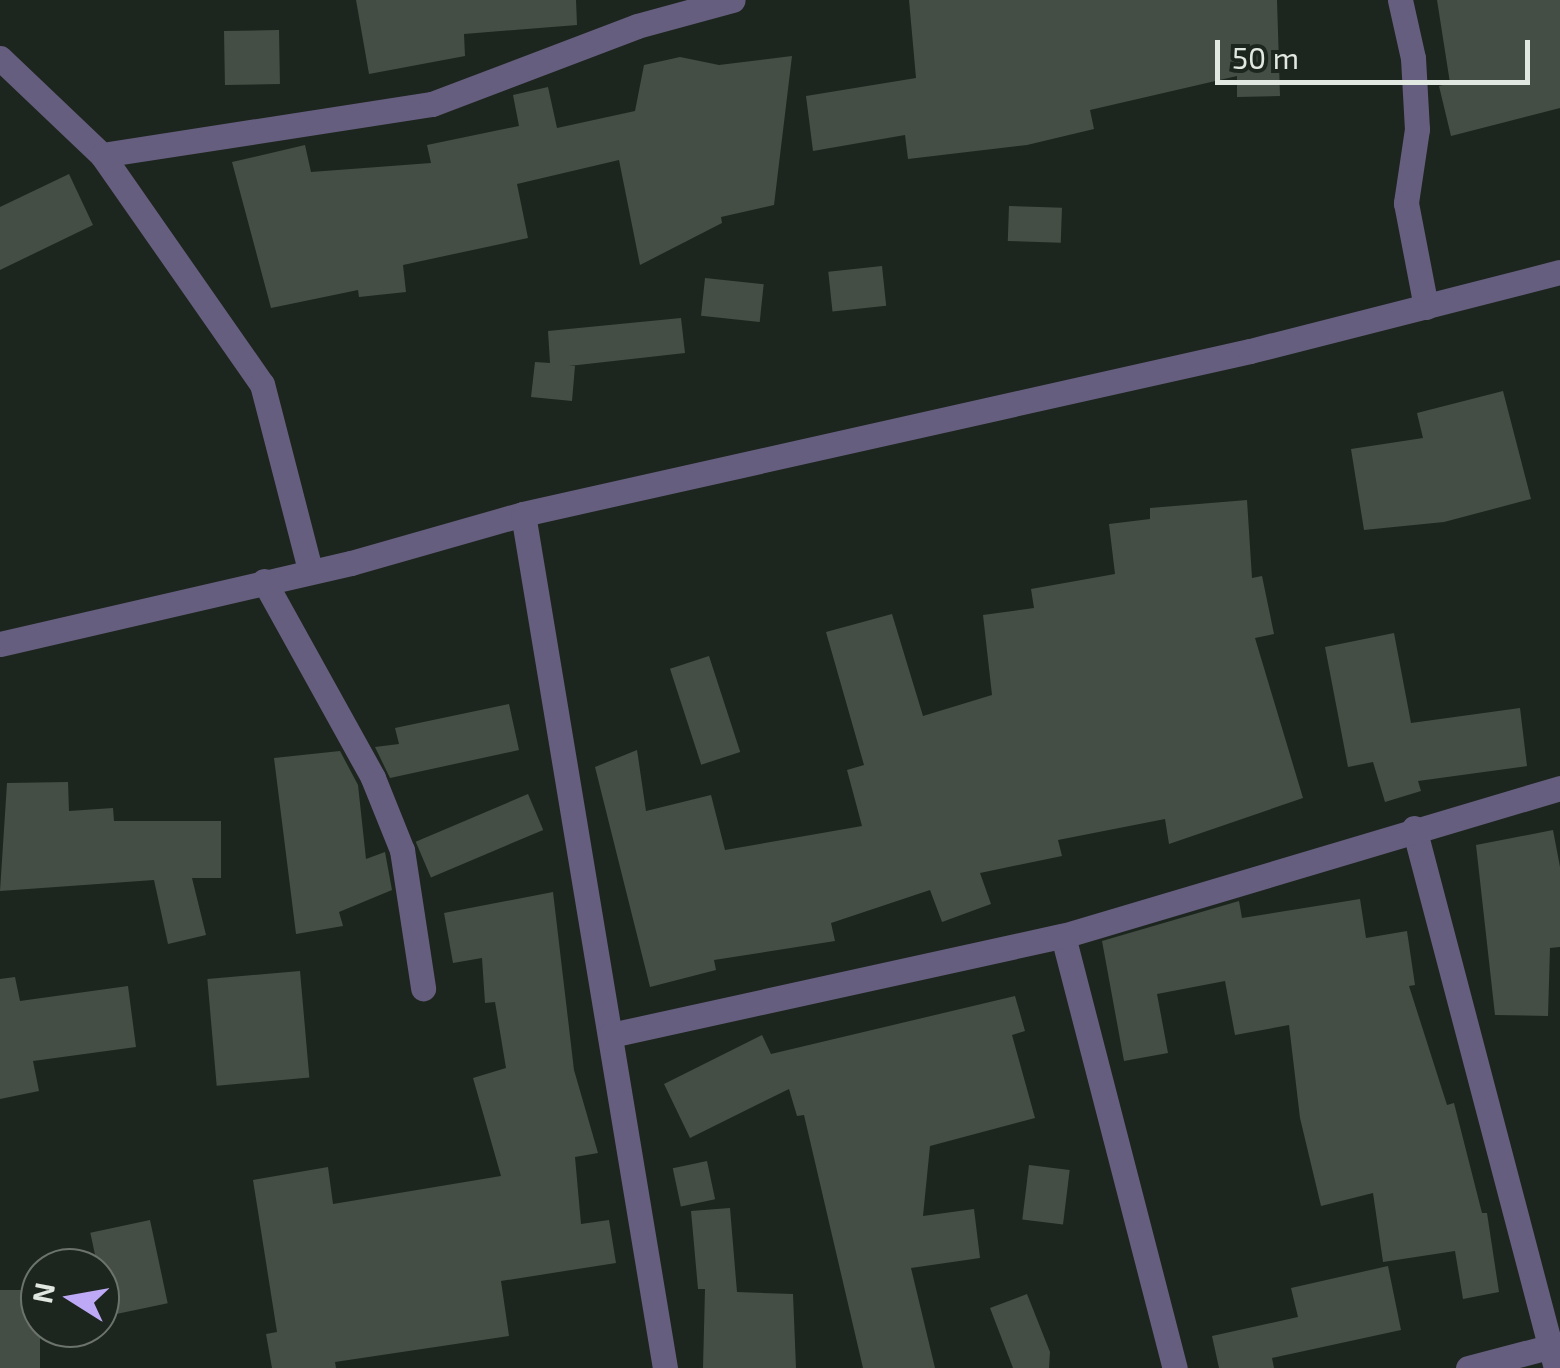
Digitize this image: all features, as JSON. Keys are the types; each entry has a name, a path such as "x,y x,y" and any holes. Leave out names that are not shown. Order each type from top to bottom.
{"street":[{"path":"102,155 432,104 637,26 733,0"},
{"path":"1400,0 1413,58 1416,130 1406,203 1426,307"},
{"path":"0,58 102,155 262,384 310,570"},
{"path":"0,644 523,514 1426,307 1560,272"},
{"path":"523,514 665,1368"},
{"path":"264,581 374,778 402,850 424,988"},
{"path":"611,1035 1064,936 1414,828 1560,788"},
{"path":"1414,828 1556,1353 1468,1368"},
{"path":"1064,936 1175,1368"}],"building":[{"path":"356,0 576,0 577,25 464,34 465,56 369,74"},
{"path":"909,0 1277,0 1280,96 1237,97 1237,76 1090,110 1094,129 1027,145 908,159 905,135 813,151 806,96 916,78"},
{"path":"1437,0 1560,0 1560,108 1451,136 1439,86 1450,83"},
{"path":"279,30 280,84 225,85 224,31"},
{"path":"792,56 774,205 721,217 722,223 640,265 619,160 517,184 528,238 403,265 406,292 359,297 358,290 271,308 232,162 305,145 311,172 431,163 427,145 519,126 513,95 548,87 557,128 635,111 644,65 680,57 719,65"},
{"path":"69,174 93,225 0,270 0,207"},
{"path":"1009,206 1062,208 1061,243 1008,241"},
{"path":"882,266 886,306 832,311 828,272"},
{"path":"705,278 764,284 760,322 701,316"},
{"path":"681,318 685,353 569,366 575,366 572,401 531,397 535,362 550,363 548,331"},
{"path":"1503,391 1531,499 1444,522 1364,530 1351,449 1423,438 1417,413"},
{"path":"1247,500 1252,578 1262,576 1274,634 1255,638 1303,798 1169,844 1165,819 1058,840 1062,856 980,873 991,904 942,922 930,890 831,923 835,941 714,960 716,970 650,987 595,767 637,750 646,811 711,795 725,850 862,826 847,770 864,765 826,632 892,614 923,716 992,695 983,615 1034,608 1031,589 1115,574 1109,524 1150,519 1150,508"},
{"path":"1394,633 1411,723 1520,708 1527,766 1418,781 1421,791 1385,802 1373,762 1348,767 1325,647"},
{"path":"709,656 740,752 701,765 670,669"},
{"path":"509,704 519,750 390,778 375,747 399,744 395,728"},
{"path":"340,751 358,785 366,859 385,852 392,890 339,912 343,926 296,934 274,758"},
{"path":"68,782 69,811 113,808 114,821 221,821 221,878 192,878 206,935 168,944 154,880 0,891 7,783"},
{"path":"528,794 543,830 431,878 416,842"},
{"path":"1553,830 1560,867 1560,947 1550,948 1548,1016 1495,1015 1476,845"},
{"path":"553,892 574,1070 598,1153 575,1157 581,1224 609,1220 616,1263 501,1281 509,1336 335,1362 336,1368 272,1368 266,1334 277,1332 253,1180 328,1167 333,1204 501,1176 473,1078 506,1068 495,1002 485,1003 482,958 453,963 444,913"},
{"path":"1360,899 1366,938 1407,931 1415,985 1409,986 1447,1105 1454,1103 1482,1213 1487,1213 1499,1292 1463,1299 1455,1251 1383,1262 1373,1193 1321,1206 1300,1118 1289,1025 1235,1035 1225,981 1157,994 1168,1053 1124,1061 1102,941 1239,901 1242,918"},
{"path":"300,971 309,1078 217,1086 207,979"},
{"path":"15,977 20,1001 128,986 136,1047 33,1061 39,1091 0,1099 0,979"},
{"path":"1015,996 1025,1031 1012,1035 1035,1118 930,1146 923,1216 974,1209 980,1258 911,1268 935,1368 863,1368 804,1115 797,1116 789,1089 690,1138 664,1084 762,1035 771,1054"},
{"path":"707,1161 715,1199 681,1206 673,1168"},
{"path":"1029,1165 1070,1170 1063,1225 1022,1220"},
{"path":"730,1208 737,1292 793,1294 796,1368 703,1368 705,1289 698,1289 691,1211"},
{"path":"150,1220 168,1303 120,1313 120,1248 94,1248 90,1233"},
{"path":"1388,1266 1401,1330 1272,1358 1274,1368 1219,1368 1212,1336 1298,1317 1291,1288"},
{"path":"0,1290 20,1290 20,1348 40,1348 40,1368 0,1368"},
{"path":"1027,1294 1050,1352 1049,1368 1013,1368 990,1308"}]}
